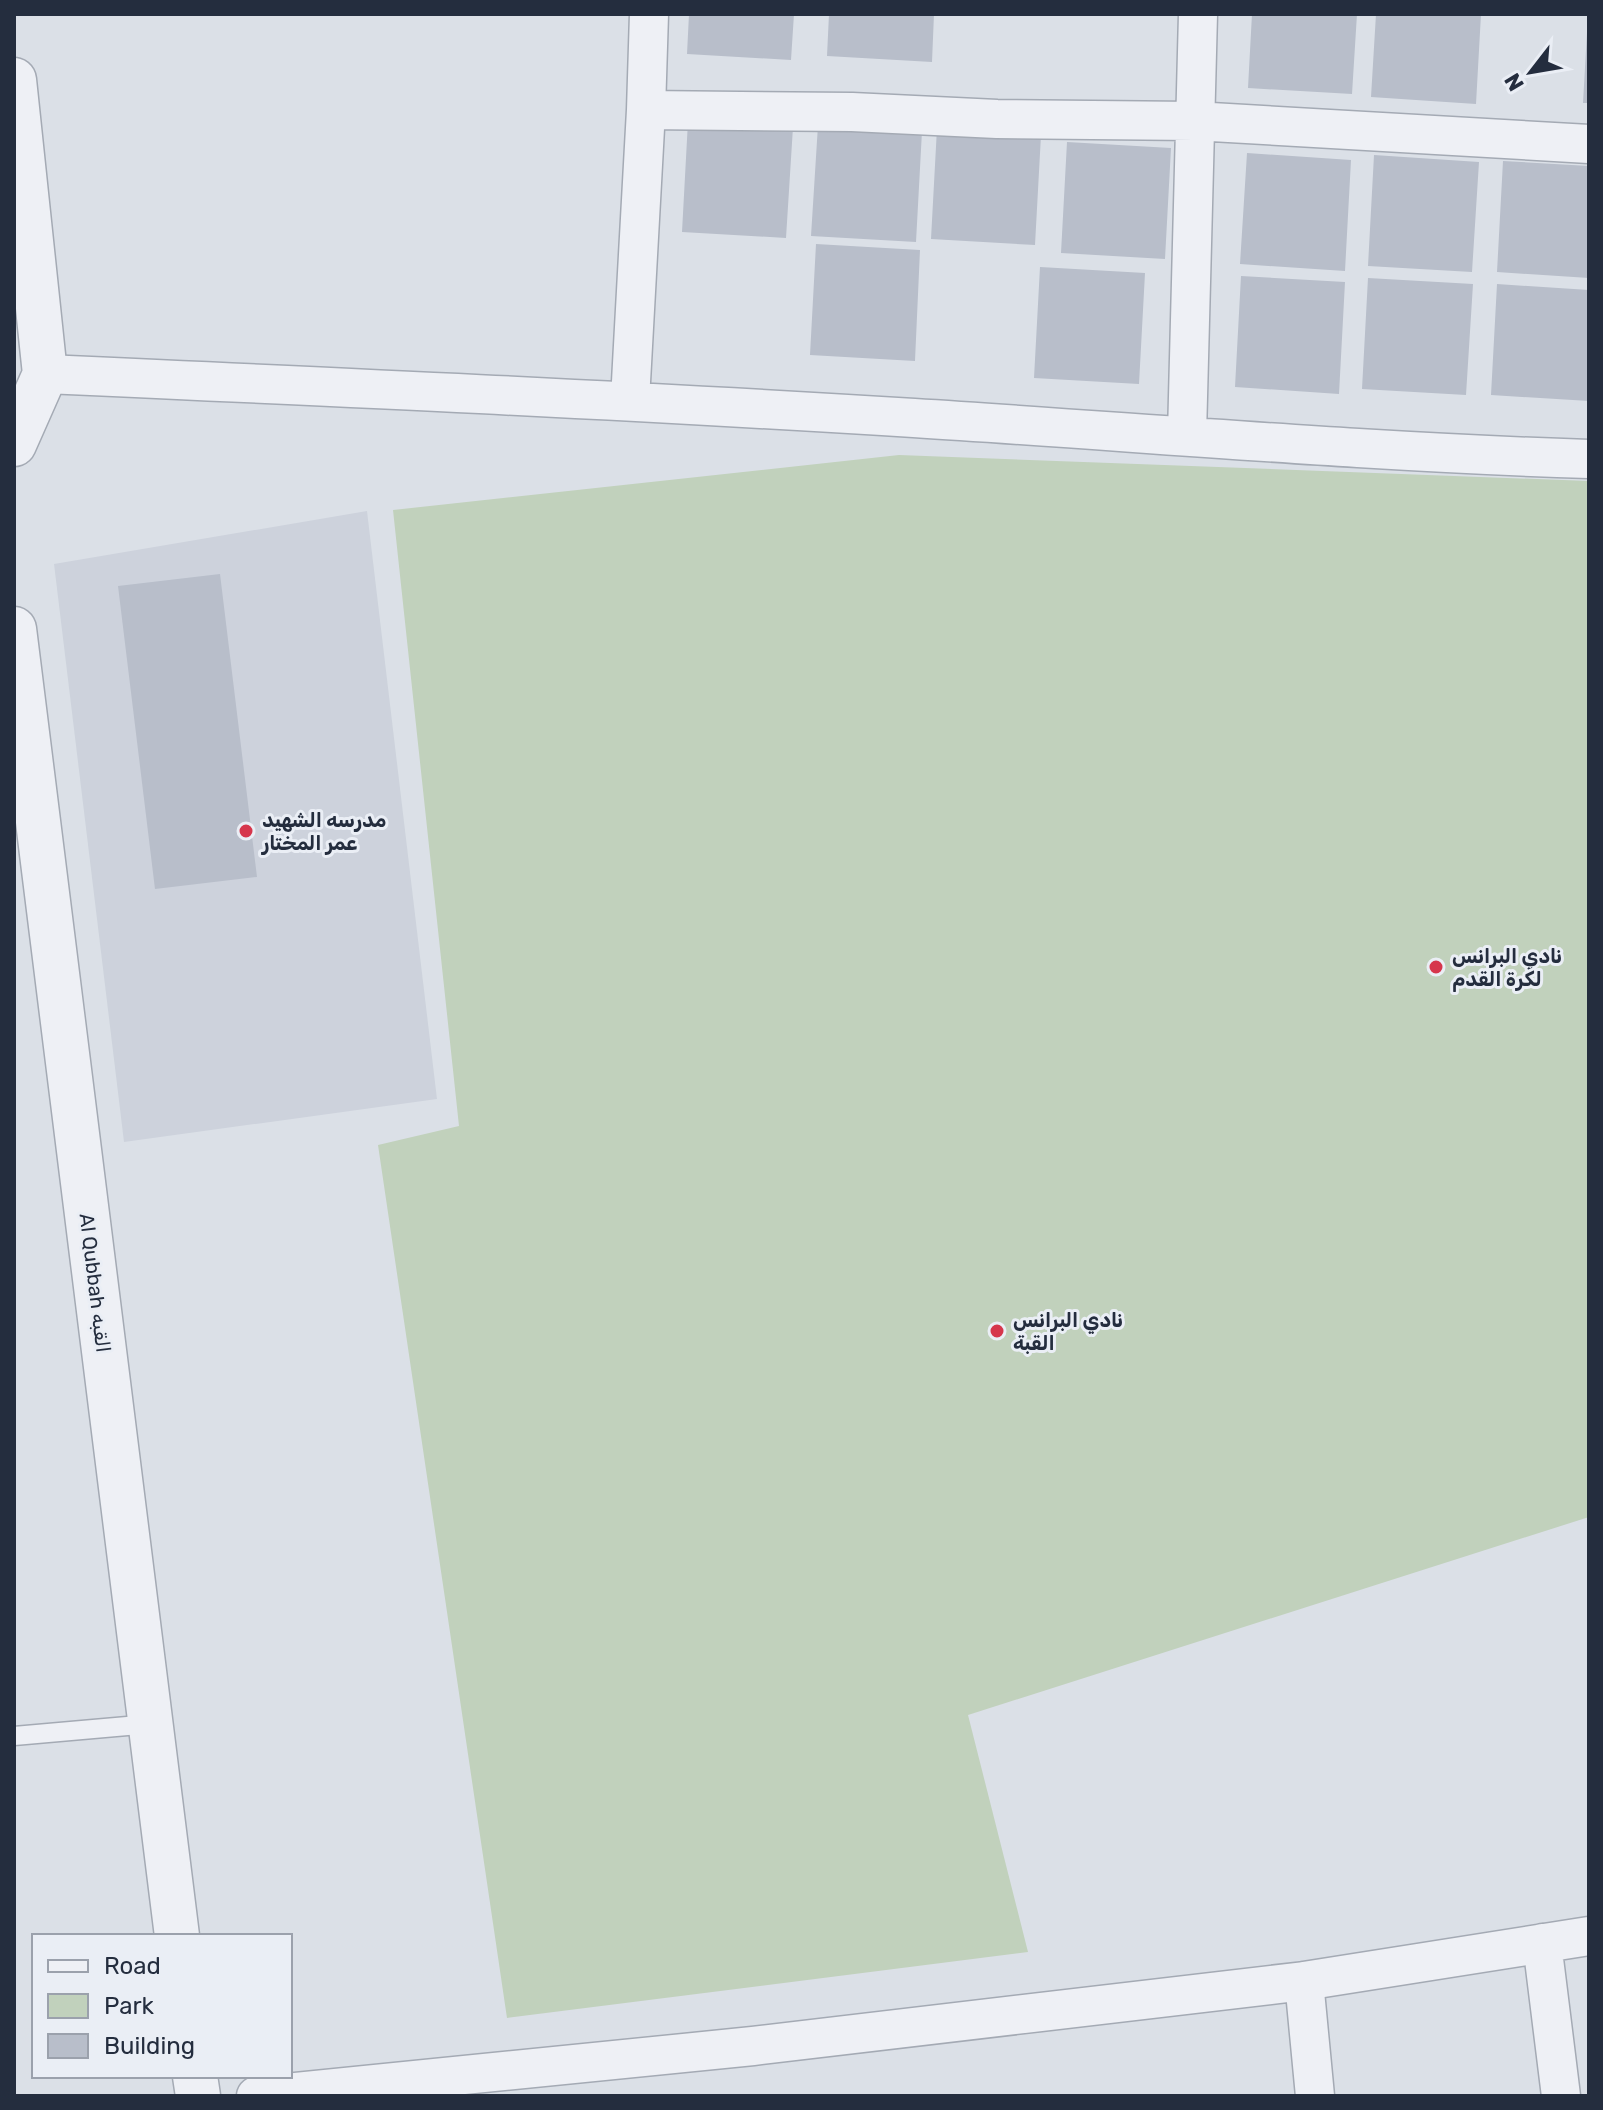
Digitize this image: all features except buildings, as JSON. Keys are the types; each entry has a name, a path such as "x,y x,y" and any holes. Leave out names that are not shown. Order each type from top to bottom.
{"street":[{"path":"630,400 649,14"},
{"path":"1187,435 1198,14"},
{"path":"14,80 45,374 14,444"},
{"path":"646,110 1194,121 1589,144"},
{"path":"45,374 630,400 1435,454 1589,459"},
{"name":"Al Qubbah القبه","path":"14,629 177,1934"},
{"path":"256,2096 753,2046 1304,1981 1589,1936"},
{"path":"1542,1943 1561,2096"},
{"path":"1304,1981 1315,2096"}],"lane":[{"path":"14,1736 150,1724"}],"shaded area":[{"name":"مدرسه الشهيد عمر المختار","path":"367,511 437,1099 124,1142 54,564"}],"green space":[{"name":"نادي البرانس القبة","path":"899,455 1589,481 1589,1517 968,1715 1028,1952 507,2018 378,1145 459,1126 393,510"}],"place":[{"name":"مدرسه الشهيد عمر المختار","path":"246,831"},
{"name":"نادي البرانس لكرة القدم","path":"1436,967"},
{"name":"نادي البرانس القبة","path":"997,1331"}]}
